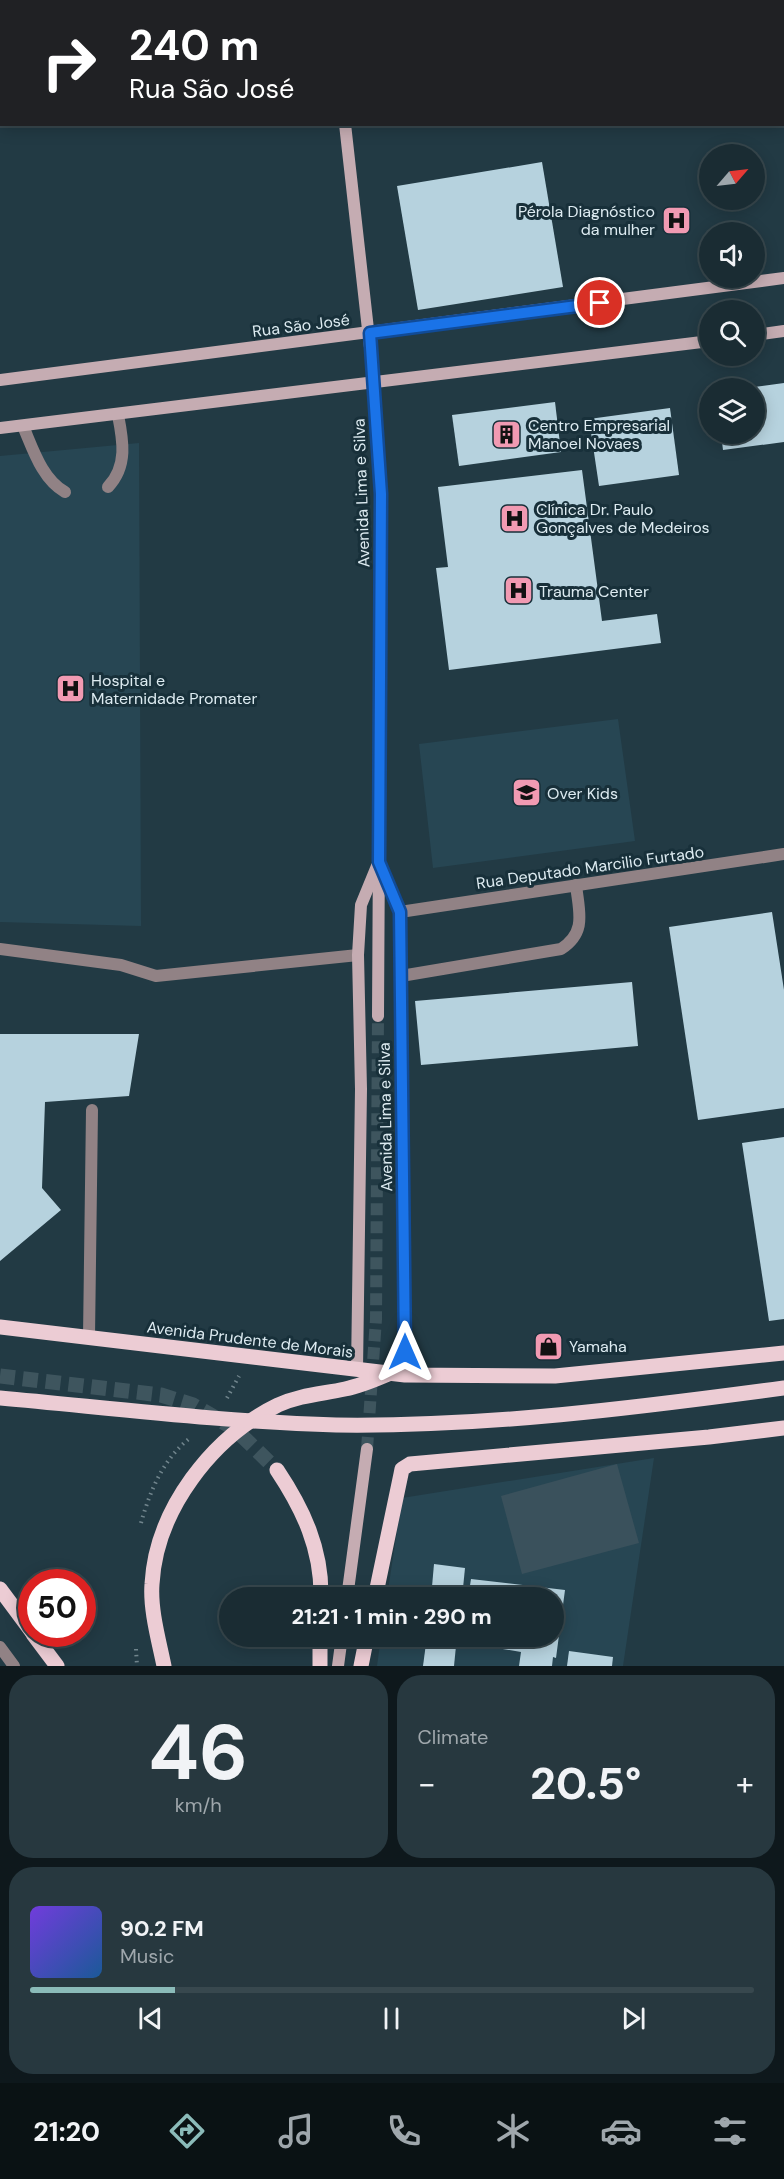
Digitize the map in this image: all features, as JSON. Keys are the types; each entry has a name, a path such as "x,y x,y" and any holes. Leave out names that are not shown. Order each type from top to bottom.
{"main road":[{"name":"Avenida Lima e Silva","path":"345,126 375,383 381,494 379,862 361,905 358,955 361,1089 357,1370"},
{"name":"Rua São José","path":"0,380 784,278"},
{"path":"765,334 784,331"},
{"path":"0,428 699,341"},
{"name":"Avenida Lima e Silva","path":"379,862 400,912 405,1375"},
{"path":"378,1016 379,862"},
{"name":"Avenida Prudente de Morais","path":"0,1327 405,1375 555,1376 784,1353"},
{"path":"164,1666 152,1587 153,1568 157,1549 172,1512 191,1479 215,1450 278,1405 300,1396 346,1389 388,1374"},
{"path":"0,1398 335,1425 480,1422 635,1408 784,1388"},
{"path":"377,1587 401,1474 410,1464 784,1428"},
{"path":"348,1587 367,1449"},
{"path":"277,1470 309,1527 320,1563 321,1587"},
{"path":"0,1590 18,1614"},
{"path":"43,1647 57,1666"},
{"path":"320,1647 320,1666"},
{"path":"338,1666 341,1647"},
{"path":"361,1666 365,1647"}],"street":[{"path":"108,487 115,479 123,456 118,414"},
{"path":"23,426 44,472 56,487 65,492"},
{"name":"Rua Deputado Marcilio Furtado","path":"400,912 784,854"},
{"path":"401,976 561,949 573,941 580,925 576,885"},
{"path":"0,950 121,965 156,976 358,955"},
{"path":"89,1337 92,1110"},
{"path":"0,1647 14,1666"}],"shaded area":[{"name":"Hospital e Maternidade Promater","path":"139,443 141,926 0,922 0,456"},
{"name":"Over Kids","path":"618,719 635,841 433,868 419,744"},
{"path":"654,1458 623,1666 377,1666 380,1647 564,1647 564,1587 389,1587 402,1498"},
{"path":"617,1464 639,1543 522,1574 501,1496"}],"building":[{"path":"542,162 563,287 418,310 397,186"},
{"path":"784,383 784,442 723,450 722,444 765,444 765,386"},
{"name":"Centro Empresarial Manoel Novaes","path":"555,402 561,452 459,466 452,415"},
{"path":"670,408 679,475 599,486 589,419"},
{"name":"Trauma Center","path":"582,470 602,621 657,614 661,643 449,670 436,568 448,567 438,487"},
{"path":"772,912 784,990 784,1108 698,1120 669,927"},
{"path":"632,982 638,1046 421,1065 415,1001"},
{"path":"0,1034 139,1034 129,1096 45,1102 42,1188 61,1210 0,1261"},
{"path":"784,1137 784,1319 769,1321 742,1143"},
{"path":"434,1564 465,1568 463,1587 432,1587"},
{"path":"471,1579 539,1587 470,1587"},
{"path":"426,1647 456,1647 454,1666 423,1666"},
{"path":"492,1647 557,1647 552,1666 519,1666 521,1652"},
{"path":"569,1651 613,1657 612,1666 567,1666"}],"tunnel":[{"path":"367,1449 376,1319 378,1016"},
{"path":"0,1376 161,1395 193,1405 235,1429 277,1470"}],"place":[{"name":"Pérola Diagnóstico da mulher","path":"676,220"},
{"name":"Centro Empresarial Manoel Novaes","path":"507,434"},
{"name":"Clínica Dr. Paulo Gonçalves de Medeiros","path":"515,518"},
{"name":"Trauma Center","path":"518,591"},
{"name":"Hospital e Maternidade Promater","path":"70,689"},
{"name":"Over Kids","path":"526,793"},
{"name":"Yamaha","path":"548,1346"}],"route":[{"path":"405,1352 400,912 379,862 381,494 370,333 600,303"}]}
